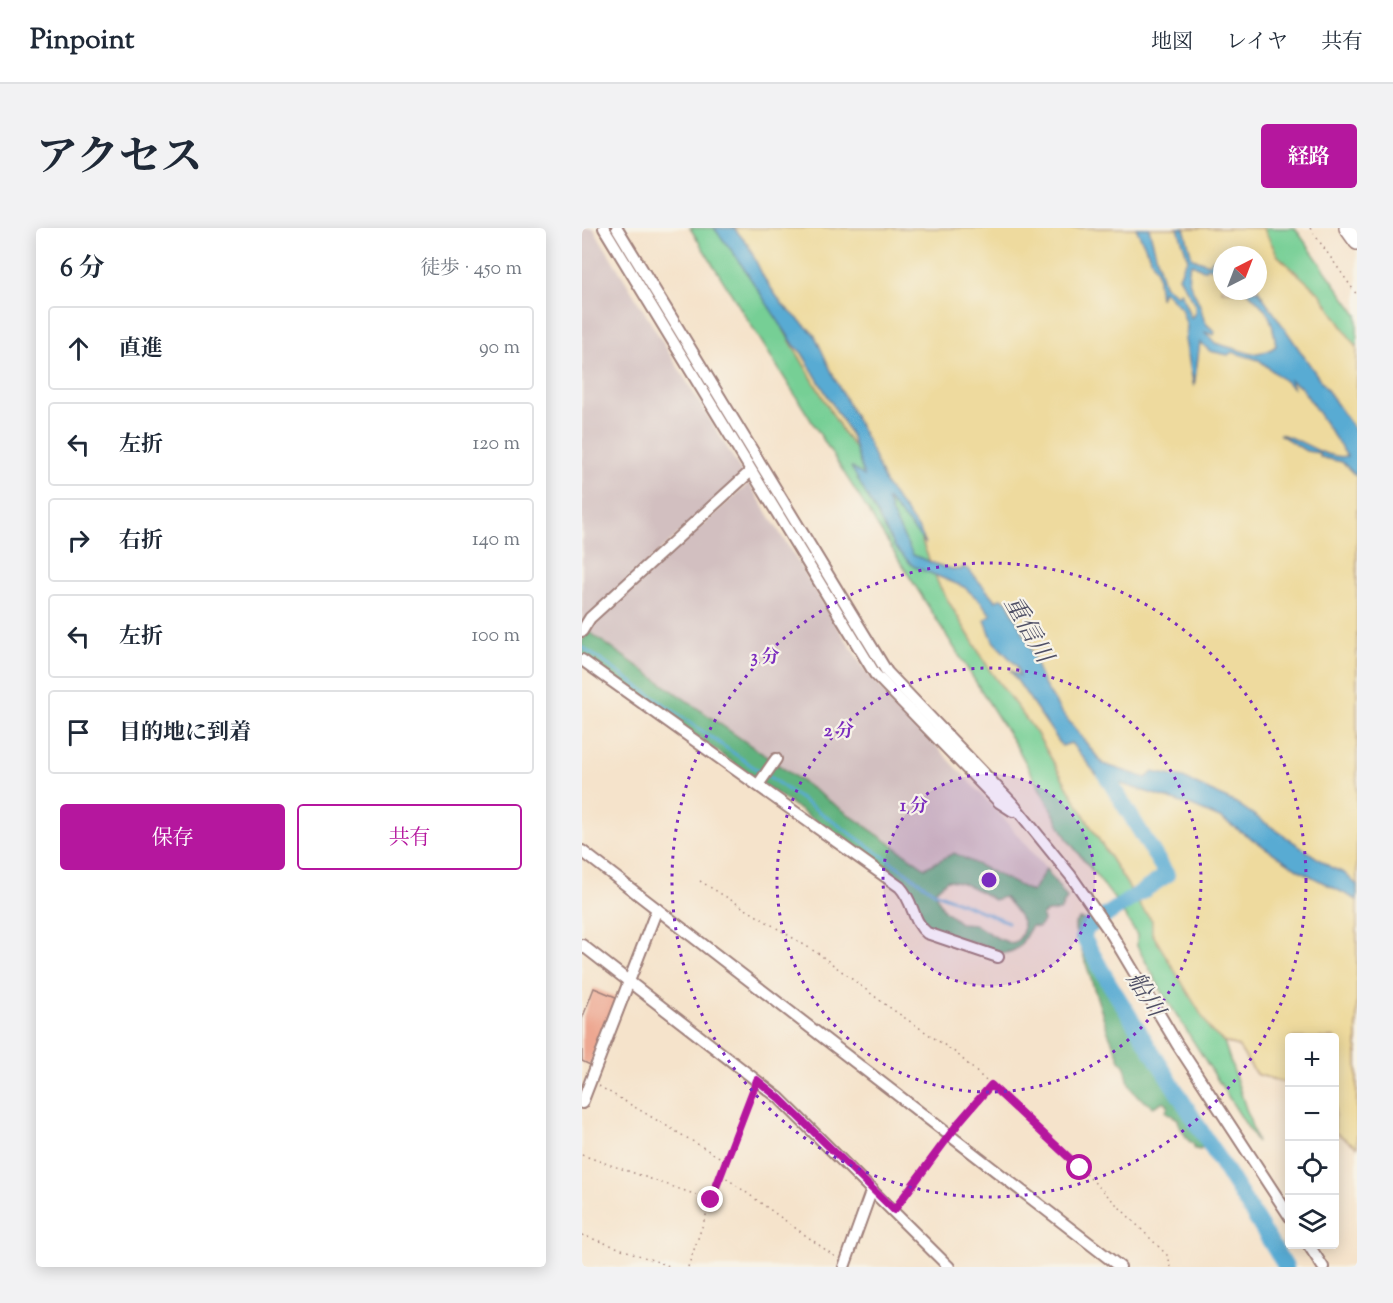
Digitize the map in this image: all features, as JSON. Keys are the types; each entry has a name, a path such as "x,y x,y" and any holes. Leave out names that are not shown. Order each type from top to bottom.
{"street":[{"path":"604,228 874,674 999,802 1025,819"},
{"path":"617,228 887,672 1025,819 1071,876 1112,935 1177,1044 1285,1209"},
{"path":"1347,228 1357,242"},
{"path":"582,631 590,618 751,471"},
{"path":"582,660 900,886 912,904 920,927 927,933 998,957"},
{"path":"759,784 775,760"},
{"path":"582,851 1120,1267"},
{"path":"582,1103 657,909"},
{"path":"582,945 779,1098 950,1267"},
{"path":"845,1265 872,1189"},
{"path":"1311,1249 1323,1267"}],"path":[{"path":"1310,228 1357,295"},
{"path":"700,881 819,954 886,1005 956,1053 1080,1168 1168,1256 1171,1267"},
{"path":"688,1267 757,1080"},
{"path":"590,1081 726,1161"},
{"path":"894,1210 949,1135 991,1085"},
{"path":"582,1155 711,1200"},
{"path":"722,1175 845,1265"},
{"path":"582,1235 672,1267"}],"shaded area":[{"path":"582,228 593,228 743,474 582,624"},
{"path":"749,483 864,669 998,812 1046,869 1032,892 954,853 925,868 589,632 600,617"}],"green space":[{"path":"690,228 734,228 785,332 843,432 917,528 939,585 949,602 991,672 1036,732 1091,827 1152,920 1211,1031 1224,1042 1257,1142 1164,995 1137,946 1137,935 1113,897 1068,840 1018,749"},
{"path":"1263,228 1295,228 1357,315 1357,349 1321,295 1278,256"},
{"path":"589,632 925,868 954,853 1032,892 1046,869 1067,898 1060,911 1047,912 1042,915 1043,921 1039,927 1032,926 1018,947 1003,953 928,927 909,890 901,882 582,655 582,641","holes":["947,880 971,887 994,900 1004,897 1021,920 1023,932 1019,938 1013,944 997,938 974,924 960,923 944,910 934,892"]},
{"path":"1079,919 1085,920 1086,924 1081,936 1083,943 1203,1141 1200,1150 1195,1149 1188,1140 1178,1119 1166,1112 1168,1105 1164,1101 1153,1107 1135,1094 1129,1084 1125,1067 1108,1032 1075,930 1075,923"}],"sand":[{"path":"734,228 1263,228 1278,256 1321,295 1357,349 1357,1147 1339,1135 1339,1033 1285,1033 1285,1083 1256,1074 1238,1046 1224,1042 1211,1031 1152,933 1152,920 1091,827 1036,732 991,672 939,585 917,528 843,432 785,332"}],"water":[{"path":"714,228 734,228 748,245 764,278 782,304 814,334 868,442 886,485 920,531 926,544 887,499 913,555 948,568 961,570 963,567 969,570 996,601 1002,598 1007,602 1028,642 1043,683 1060,710 1103,764 1146,778 1153,772 1183,778 1236,803 1332,868 1344,873 1357,885 1357,900 1299,870 1222,819 1192,806 1115,782 1101,780 1071,743 1062,746 1010,670 1020,676 1017,666 993,641 985,620 991,615 981,602 964,587 913,566 895,547 851,467 864,476 852,437 802,353 794,345 735,255"},
{"path":"1136,228 1149,228 1164,285 1177,295 1180,291 1191,318 1195,313 1195,304 1179,277 1188,259 1178,228 1184,228 1192,258 1209,264 1213,259 1213,269 1208,267 1203,270 1191,263 1188,274 1205,321 1215,331 1214,335 1205,332 1215,343 1252,354 1268,351 1276,346 1271,321 1256,300 1265,300 1357,433 1357,477 1342,462 1320,457 1319,453 1306,451 1279,434 1331,455 1347,456 1301,387 1290,380 1293,388 1259,360 1232,352 1228,355 1210,351 1200,342 1194,387 1185,340 1187,327 1181,308 1163,290 1160,299 1157,271"}],"building":[{"path":"594,988 618,998 590,1065 582,1061 582,1019"}],"waterway":[{"path":"582,647 762,773"},
{"name":"船川","path":"1105,774 1167,875 1087,928 1083,937 1109,983 1286,1267"},
{"path":"768,776 934,892 1008,922"}],"route":[{"path":"711,1200 757,1080 779,1098 894,1210 960,1121 991,1085 1080,1168"}],"water label":[{"name":"重信川","path":"1029,629"}]}
